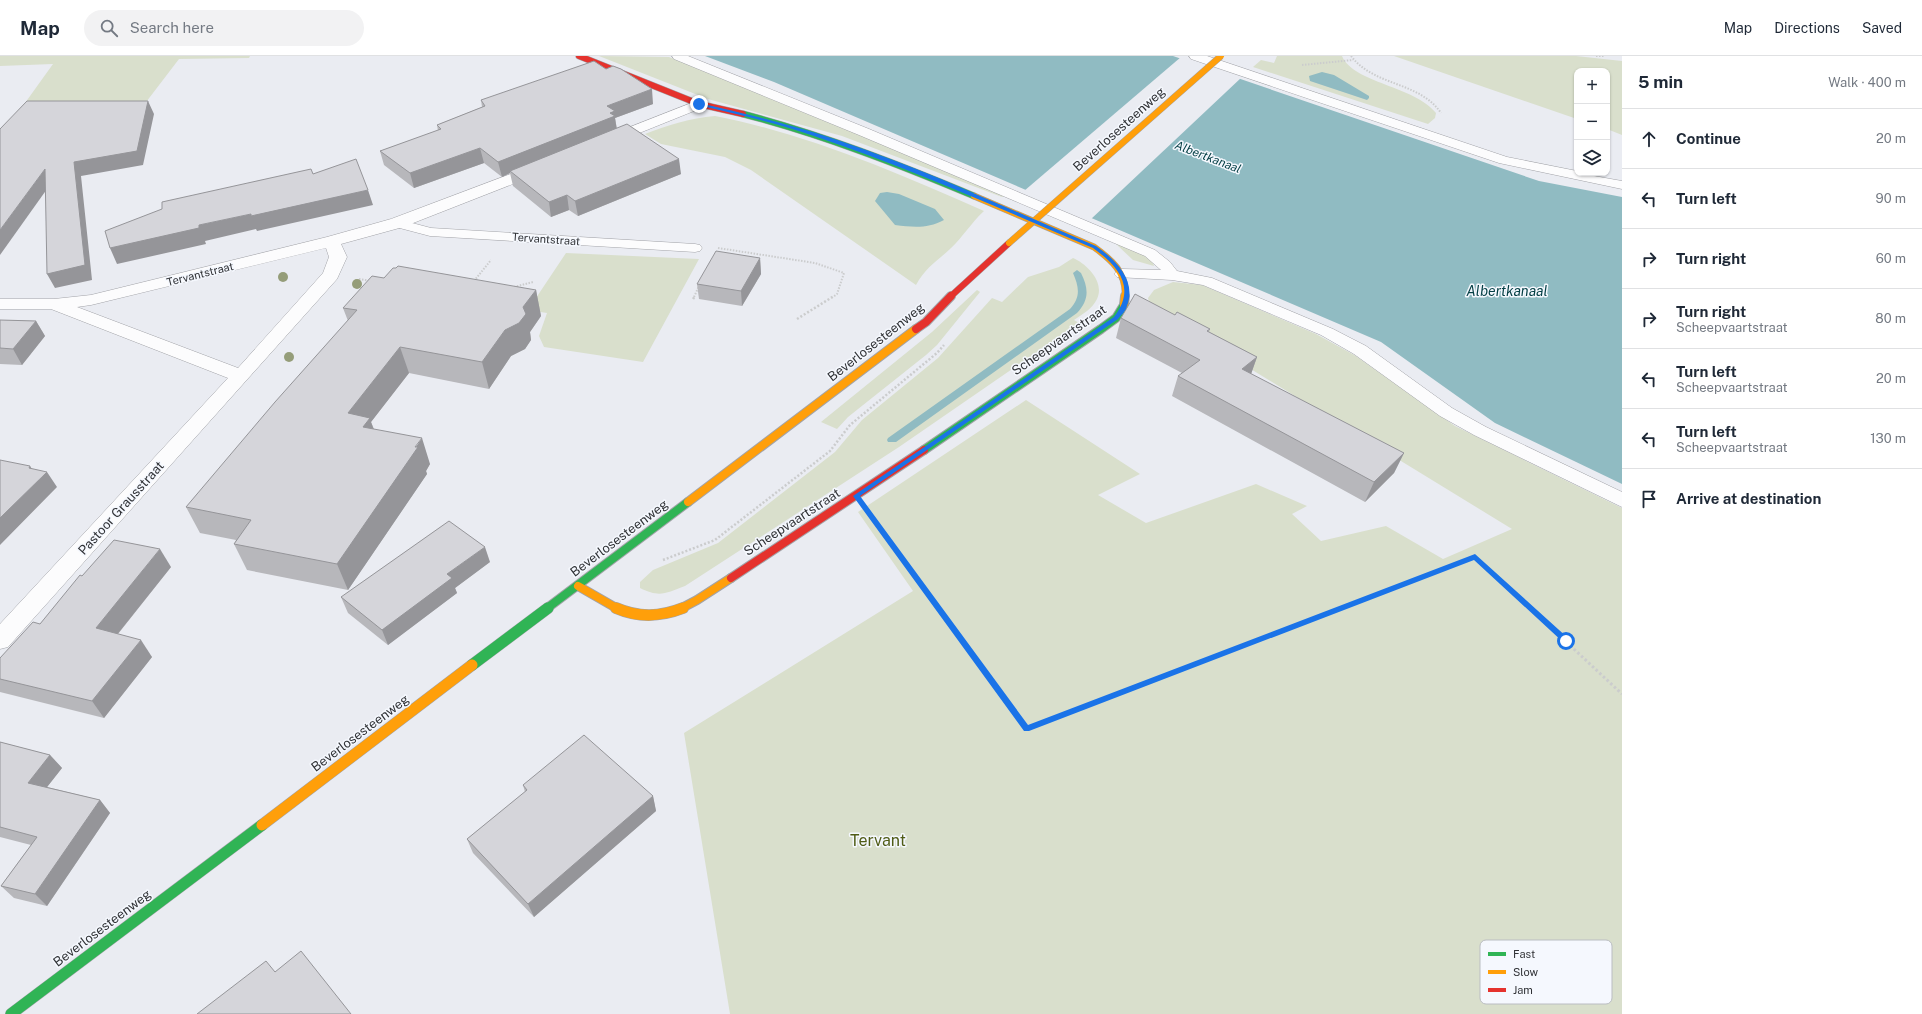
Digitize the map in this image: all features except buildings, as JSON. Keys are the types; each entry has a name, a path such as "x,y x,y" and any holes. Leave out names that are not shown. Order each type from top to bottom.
{"street":[{"name":"Scheepvaartstraat","path":"578,586 634,616 659,616 691,604 856,496 1116,318 1124,307 1127,290 1122,274 1111,259 1094,247 912,169 816,135 762,119 699,104 579,56"},
{"name":"Beverlosesteenweg","path":"11,1014 926,322 958,288 1221,56"},
{"path":"594,146 699,104"},
{"name":"Tervantstraat","path":"0,304 54,304 91,300 332,241 397,224 557,161"},
{"name":"Pastoor Grausstraat","path":"0,640 9,618 241,376 331,275 338,257 332,241"},
{"path":"54,304 241,376"}],"lane":[{"path":"678,56 864,132 1150,253 1165,266 1172,276"},
{"path":"1195,56 1504,160 1622,185"},
{"name":"Tervantstraat","path":"397,224 430,232 695,248"},
{"path":"1122,274 1172,276 1207,280 1327,332 1360,350 1446,412 1622,500"}],"path":[{"path":"1351,56 1353,60 1366,71 1428,98 1439,107 1443,117 1438,129 1432,136"},
{"path":"1596,56 1604,56"},
{"path":"473,284 508,236"},
{"path":"695,248 723,248 815,263 844,273 837,294 797,319"},
{"path":"331,275 377,282"},
{"path":"512,288 533,282"},
{"path":"693,299 700,285"},
{"path":"662,561 715,540 830,450 850,426 937,353 946,342"},
{"path":"856,496 1026,729 1475,557 1622,694"}],"green space":[{"path":"0,56 250,56 249,58 179,59 140,110 20,110 53,64 0,66"},
{"path":"599,56 669,57 794,106 1004,196 1002,197 842,136 708,99"},
{"path":"1277,56 1342,56 1348,65 1358,72 1371,79 1414,96 1426,104 1436,113 1435,118 1428,124 1253,67 1261,60 1274,63"},
{"path":"1394,56 1576,56 1622,61 1622,135 1610,130 1610,68 1574,68 1574,118"},
{"path":"715,116 784,133 852,156 984,211 955,244 927,269 916,285 751,170 725,157 661,144 645,134 679,122"},
{"path":"1115,243 1149,257 1154,266 1133,260"},
{"path":"566,253 699,259 643,362 544,347 539,336 547,313 528,310"},
{"path":"1073,258 1089,269 1097,280 1099,286 1099,293 1093,306 1074,320 1079,323 899,447 685,586 658,594 640,588 640,582 653,570 718,543 835,452 862,420 938,358 992,298 1002,302 1028,277 1059,267"},
{"name":"Tervant","path":"1173,282 1202,285 1316,334 1356,356 1455,426 1622,508 1622,1014 730,1014 684,733 913,591 858,512 1026,400 1140,474 1098,495 1146,523 1256,484 1307,506 1292,514 1321,541 1386,526 1443,559 1512,529 1151,308 1148,298 1154,290"},
{"path":"977,290 980,292 937,345 926,355 848,417 837,429 821,422 932,332"}],"water":[{"name":"Albertkanaal","path":"705,56 1173,56 1539,181 1622,197 1622,484 1495,423 1381,342 774,82"},
{"path":"1322,72 1334,75 1369,96 1369,98 1367,100 1310,81 1309,76"},
{"path":"887,192 899,194 935,209 944,220 926,226 914,227 895,225 875,201 880,193"}],"pier":[{"path":"1181,57 1242,77 1090,220 1024,191"}],"waterway":[{"path":"892,440 1068,316 1078,307 1083,297 1083,292 1077,273"}],"traffic: fast":[{"path":"743,114 802,130 860,150 974,196"},
{"path":"924,450 1101,329 1116,318 1124,305"},
{"path":"472,665 688,502"},
{"path":"11,1014 262,825"}],"traffic: slow":[{"path":"1009,243 1221,56"},
{"path":"974,196 1094,247 1115,264 1120,271 1125,286 1124,305"},
{"path":"688,502 916,329"},
{"path":"578,586 605,602 626,612 646,616 659,616 685,607 731,578"},
{"path":"262,825 472,665"}],"traffic: jam":[{"path":"579,56 699,104 743,114"},
{"path":"916,329 926,322 958,288 1009,243"},
{"path":"731,578 924,450"}],"route":[{"path":"699,104 762,119 816,135 912,169 1094,247 1111,259 1122,274 1127,290 1124,307 1116,318 856,496 1026,729 1475,557 1566,641"}]}
